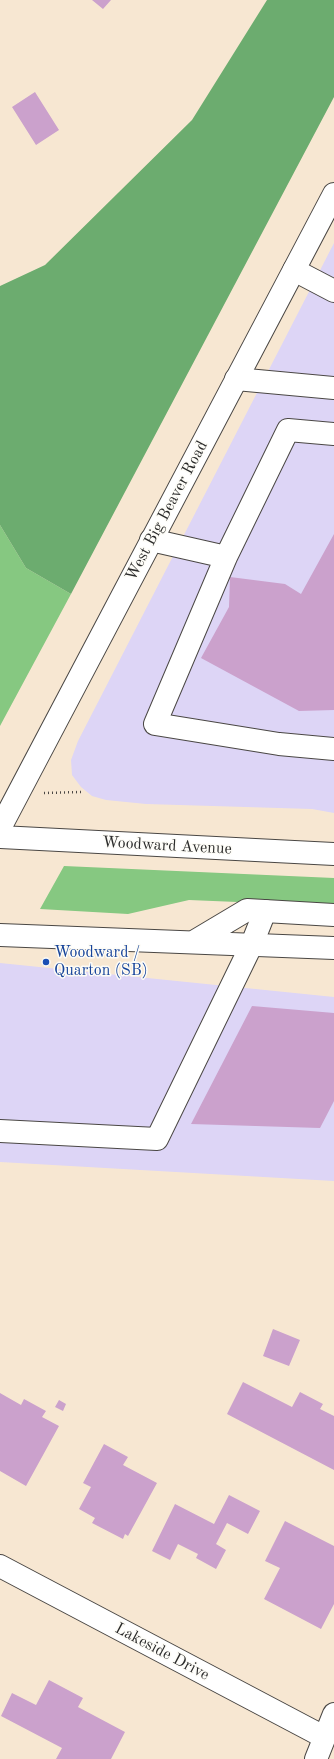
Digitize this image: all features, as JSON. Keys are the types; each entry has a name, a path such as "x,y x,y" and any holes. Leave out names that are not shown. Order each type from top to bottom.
{"main road":[{"name":"West Big Beaver Road","path":"0,828 334,194"},
{"path":"294,270 334,291"},
{"path":"236,379 334,388"},
{"path":"334,434 288,430 226,557 155,724 279,744 334,749"},
{"path":"151,540 226,557"},
{"name":"Woodward Avenue","path":"0,837 334,854"},
{"path":"196,941 247,910 334,914"},
{"path":"0,1132 157,1140 252,944 266,911"},
{"path":"0,934 196,941 334,948"},
{"name":"Lakeside Drive","path":"0,1566 324,1737"},
{"path":"316,1759 334,1714"}],"shaded area":[{"path":"334,243 334,813 312,809 146,804 106,800 92,796 81,787 72,775 71,760 78,741"},
{"path":"0,963 334,997 334,1181 0,1162"}],"green space":[{"path":"267,0 334,0 334,97 71,594 26,568 0,525 0,286 45,265 192,120"},
{"path":"0,525 26,568 71,594 0,726"},
{"path":"64,866 334,878 334,906 189,900 128,914 40,909"}],"building":[{"path":"92,0 111,0 103,9"},
{"path":"35,92 59,130 36,145 12,107"},
{"path":"334,534 334,710 299,711 201,658 229,607 230,577 285,584 301,594"},
{"path":"252,1006 334,1013 334,1101 320,1128 191,1124"},
{"path":"273,1329 300,1340 289,1366 263,1356"},
{"path":"243,1382 292,1407 300,1392 323,1404 320,1409 334,1416 334,1470 227,1414"},
{"path":"0,1393 21,1405 24,1399 46,1411 42,1417 59,1426 26,1486 0,1471"},
{"path":"59,1400 66,1404 63,1411 55,1407"},
{"path":"104,1444 128,1457 123,1465 157,1483 128,1536 125,1534 123,1539 92,1523 95,1518 79,1509 91,1487 83,1483"},
{"path":"229,1495 260,1511 248,1534 227,1523 216,1544 226,1550 216,1569 196,1558 198,1554 178,1544 170,1560 152,1551 175,1504 214,1524"},
{"path":"285,1521 334,1546 334,1604 321,1629 264,1599 280,1568 265,1561"},
{"path":"49,1680 83,1698 78,1707 125,1732 111,1759 56,1759 62,1748 1,1716 12,1693 36,1705"}],"place":[{"name":"Woodward / Quarton (SB)","path":"46,962"}]}
